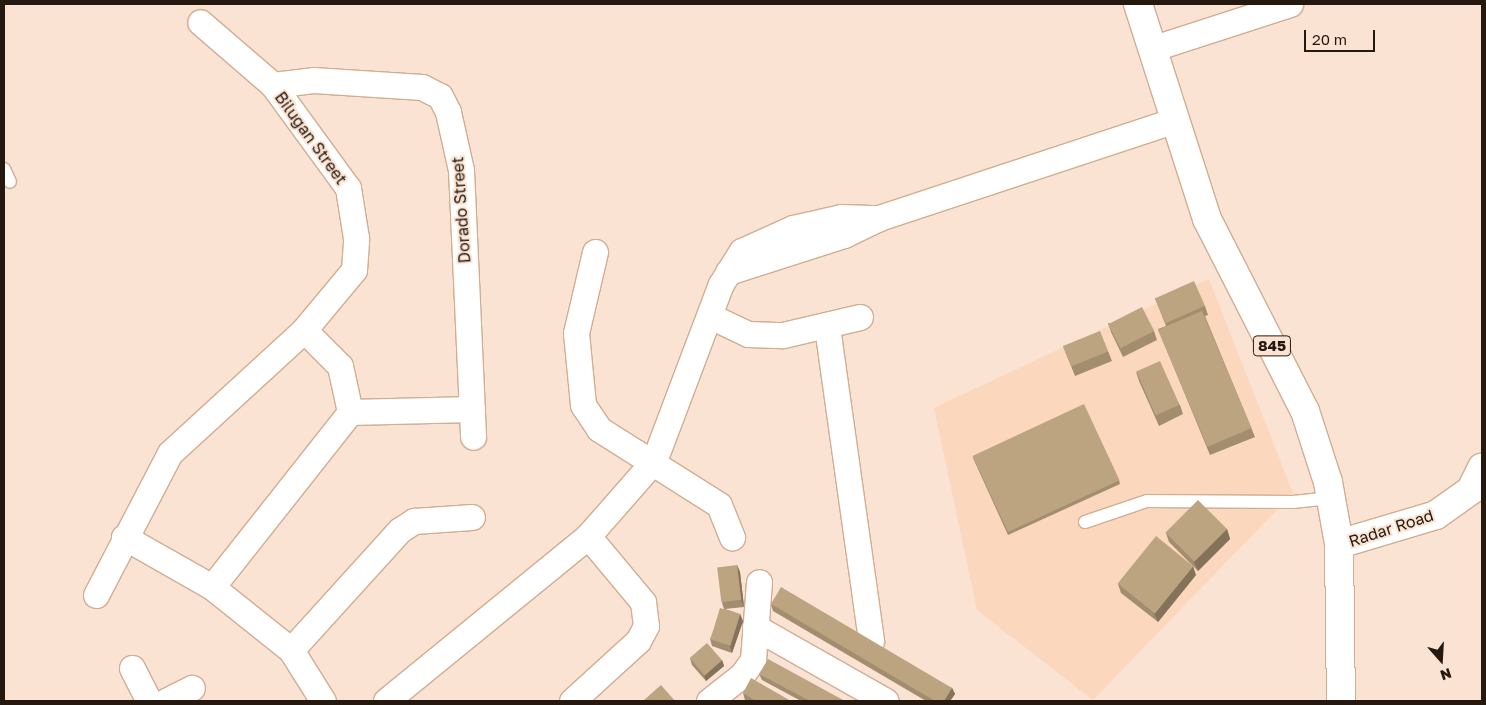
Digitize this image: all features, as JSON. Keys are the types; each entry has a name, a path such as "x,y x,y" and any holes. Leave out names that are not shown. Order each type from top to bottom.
{"main road":[{"name":"845","path":"1138,4 1154,48 1207,219 1305,411 1331,498 1339,544 1341,701"},
{"name":"Radar Road","path":"1339,544 1436,515 1470,490 1482,467"}],"street":[{"path":"1154,48 1290,4"},
{"name":"Bilugan Street","path":"96,595 124,537 170,453 304,330 354,270 356,238 348,188 273,85 200,22"},
{"name":"Dorado Street","path":"273,85 313,80 422,87 440,96 448,112 461,170 473,437"},
{"path":"386,701 588,536 654,461 728,272 844,236 879,218 1175,120"},
{"path":"595,252 576,333 583,405 599,429 654,461 719,505 732,538"},
{"path":"710,316 748,334 783,335 827,327 860,317"},
{"path":"827,327 871,640"},
{"path":"304,330 340,366 350,412"},
{"path":"350,412 472,409"},
{"path":"212,587 350,412"},
{"path":"291,650 400,530 414,521 472,517"},
{"path":"572,701 638,641 646,626 643,602 588,536"},
{"path":"124,537 212,587 291,650 323,701"},
{"path":"713,700 742,676 753,660 759,582"},
{"path":"755,627 886,701"},
{"path":"132,668 149,701"},
{"path":"166,701 192,688"}],"lane":[{"path":"4,170 10,182"},
{"path":"1085,522 1147,501 1293,502 1331,498"}],"shaded area":[{"path":"1209,279 1293,493 1093,700 977,610 934,408"}],"building":[{"path":"1194,281 1205,306 1166,323 1155,298"},
{"path":"1142,307 1154,331 1120,348 1108,324"},
{"path":"1202,311 1252,428 1207,447 1158,330"},
{"path":"1100,331 1108,351 1071,366 1063,346"},
{"path":"1160,361 1180,405 1156,415 1136,372"},
{"path":"1084,404 1119,480 1008,532 973,456"},
{"path":"1198,500 1227,529 1194,562 1165,533"},
{"path":"1156,536 1193,566 1155,614 1118,583"},
{"path":"737,565 741,600 721,602 717,567"},
{"path":"781,587 952,688 944,701 935,701 771,604"},
{"path":"720,608 740,614 730,646 710,640"},
{"path":"707,643 722,660 705,675 690,658"},
{"path":"768,659 845,701 810,701 759,674"},
{"path":"751,678 791,701 756,701 743,693"},
{"path":"661,685 675,701 643,701"}]}
